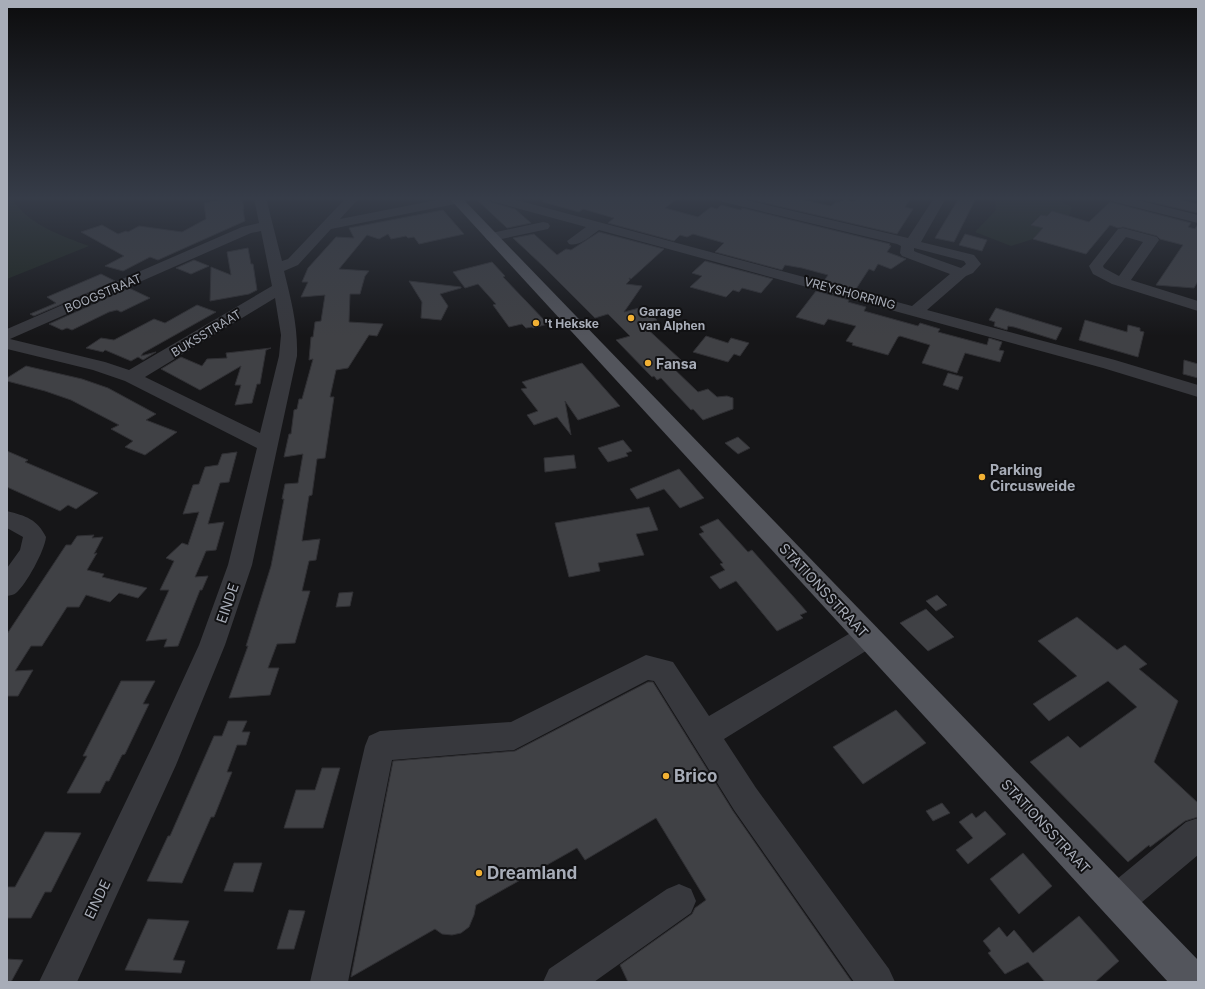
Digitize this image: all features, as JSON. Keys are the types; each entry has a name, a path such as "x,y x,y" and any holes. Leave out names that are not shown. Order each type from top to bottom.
{"main road":[{"name":"STATIONSSTRAAT","path":"499,244 1194,982"}],"street":[{"name":"BOOGSTRAAT","path":"7,335 215,244"},
{"name":"EINDE","path":"58,982 162,761 212,646 240,564 288,356 289,335 270,244"},
{"name":"BUKSSTRAAT","path":"131,377 278,279 310,244"},
{"name":"VREYSHORRING","path":"669,244 1109,364 1198,391"},
{"path":"912,244 907,248 908,253 911,255 961,273 916,311"},
{"path":"1122,282 1198,306"},
{"path":"7,344 99,366 131,377 267,445"},
{"path":"7,519 32,532 35,536 35,543 31,552 7,586"},
{"path":"704,735 868,636"},
{"path":"329,982 380,746 514,736 646,667 663,671 745,800 876,982"},
{"path":"1117,901 1198,834"},
{"path":"562,982 679,901"}],"shaded area":[{"path":"7,244 84,244 89,246 7,279"}],"building":[{"path":"103,244 193,244 158,260 150,257 123,271 105,266 124,256"},
{"path":"330,244 359,244 339,269 369,271 365,276 360,294 350,294 349,322 383,324 377,336 369,335 348,368 336,370 330,397 334,397 325,458 317,459 312,495 309,496 302,541 320,539 316,560 309,561 302,591 310,591 295,643 277,644 268,668 279,668 270,695 229,698 248,646 246,646 271,566 284,499 282,499 285,484 298,483 303,454 284,457 289,434 291,434 294,410 297,409 299,399 302,399 313,359 309,360 311,337 313,337 315,322 321,321 325,295 301,297 308,282 302,282 308,268"},
{"path":"520,244 545,244 557,255 566,249 571,250 580,244 645,244 664,249 631,279 629,278 630,280 626,284 642,286 624,312 643,307 657,320 643,325 681,360 670,365 698,392 708,389 717,397 727,396 733,398 733,409 703,420 693,409 691,410 661,378 657,380 654,376 652,377 616,340 630,336 608,314 595,318"},
{"path":"723,244 890,244 891,246 887,252 906,259 891,269 878,264 874,271 869,269 856,289 824,281 828,275 802,268 785,265 782,270 715,252"},
{"path":"959,244 985,244 982,251"},
{"path":"1051,244 1094,244 1086,254"},
{"path":"1180,244 1198,244 1198,281 1194,288 1156,285 1183,245"},
{"path":"248,248 251,264 253,264 257,290 249,294 210,301 211,267 231,275 227,252"},
{"path":"194,260 209,266 191,274 176,268"},
{"path":"705,261 773,279 761,293 742,288 739,292 733,290 726,297 690,287 702,276 692,273"},
{"path":"492,262 505,276 503,277 548,324 533,328 526,328 522,324 509,327 493,305 496,304 478,284 465,288 453,272"},
{"path":"101,274 115,281 34,316 30,314 56,303 47,297"},
{"path":"409,281 461,288 440,294 448,306 441,320 421,318 422,302"},
{"path":"129,288 150,298 121,312 117,310 109,312 72,330 67,328 62,330 49,324"},
{"path":"816,291 849,300 848,302 866,307 864,311 918,326 920,323 940,329 938,332 987,345 989,338 1002,342 999,350 1004,351 1000,362 965,353 957,373 922,363 930,345 900,336 888,355 852,345 853,343 846,341 856,326 828,319 824,325 796,317"},
{"path":"197,305 216,312 143,353 141,356 156,352 143,360 138,357 131,361 105,350 103,352 86,348 101,338 114,340 154,319 165,323"},
{"path":"996,308 1062,328 1056,340 1014,327 1008,326 1007,330 994,326 995,322 989,320"},
{"path":"1085,320 1127,332 1128,325 1140,328 1140,331 1144,332 1138,357 1079,340"},
{"path":"706,336 728,343 731,338 749,343 740,356 734,354 728,362 693,352"},
{"path":"271,348 266,350 260,384 257,384 252,403 235,405 241,385 235,385 241,366 200,390 161,369 181,357 202,366 207,359 227,358 226,353"},
{"path":"1184,360 1198,364 1198,378 1183,374"},
{"path":"582,363 620,406 578,420 565,401 571,435 557,417 534,425 527,415 538,411 521,389 527,388 522,382"},
{"path":"26,366 82,379 108,388 156,414 146,420 177,432 145,455 125,447 133,441 111,429 119,425 71,400 45,391 7,381 7,378"},
{"path":"948,373 963,377 958,390 943,385"},
{"path":"738,437 750,448 738,454 725,443"},
{"path":"623,440 632,451 626,453 628,456 608,462 598,448"},
{"path":"7,451 28,460 25,462 98,493 76,509 68,505 60,511 7,487"},
{"path":"237,452 229,482 220,483 208,524 224,522 216,550 206,551 195,577 208,576 202,590 200,590 178,646 164,647 167,639 146,641 169,590 160,590 174,561 166,558 182,543 188,545 199,512 183,514 193,485 199,484 205,467 218,465 222,454"},
{"path":"574,455 576,468 545,472 544,458"},
{"path":"679,469 704,498 680,508 664,489 637,499 630,489"},
{"path":"649,507 658,530 636,534 644,555 598,563 600,571 569,577 555,523"},
{"path":"718,519 748,552 752,550 807,612 800,615 803,618 777,631 736,581 720,589 710,577 725,570 720,564 723,563 699,534 704,532 700,527"},
{"path":"94,535 92,538 103,537 94,554 97,553 87,570 104,574 102,577 147,588 138,598 119,593 110,602 86,595 79,607 67,607 42,646 31,646 15,671 33,670 18,696 7,696 7,634 66,545 71,545 77,536"},
{"path":"353,592 350,606 336,607 339,593"},
{"path":"937,595 947,605 936,611 926,601"},
{"path":"926,609 954,637 928,651 900,623"},
{"path":"1077,617 1117,650 1125,645 1147,664 1139,669 1178,701 1154,762 1198,803 1198,817 1185,821 1150,847 1149,845 1128,862 1030,762 1068,736 1080,748 1137,707 1108,681 1049,721 1033,704 1077,676 1038,641"},
{"path":"121,681 155,681 143,704 149,704 125,754 122,755 109,781 106,781 100,793 67,793 87,756 83,756"},
{"path":"648,682 653,682 733,811 852,982 628,982 620,965 692,914 695,908 706,900 656,818 585,860 577,848 476,905 469,927 461,933 452,935 442,934 435,929 351,977 393,761 515,751"},
{"path":"896,710 926,743 863,784 833,747"},
{"path":"228,721 247,721 242,732 250,732 246,745 237,745 227,772 232,772 214,817 211,817 182,883 147,881 168,836 170,836 214,736 222,736"},
{"path":"322,768 340,768 323,828 284,828 296,790 315,790"},
{"path":"942,803 950,813 933,821 926,811"},
{"path":"985,811 1006,834 968,864 956,850 973,838 959,822 972,813 976,818"},
{"path":"45,832 81,833 51,892 45,892 31,918 7,918 7,887 15,887"},
{"path":"1023,853 1052,886 1019,914 990,879"},
{"path":"234,863 262,863 253,892 224,891"},
{"path":"289,910 305,911 294,949 277,949"},
{"path":"1079,916 1119,961 1095,982 1045,982 1028,962 1005,974 988,953 991,951 983,941 999,927 1007,937 1014,930 1033,953"},
{"path":"148,919 189,921 173,960 185,961 181,973 125,970"},
{"path":"7,959 23,960 11,982 7,982"}],"place":[{"name":"Garage van Alphen","path":"631,318"},
{"name":"'t Hekske","path":"536,323"},
{"name":"Fansa","path":"648,363"},
{"name":"Parking Circusweide","path":"982,477"},
{"name":"Brico","path":"666,776"},
{"name":"Dreamland","path":"479,873"}]}
